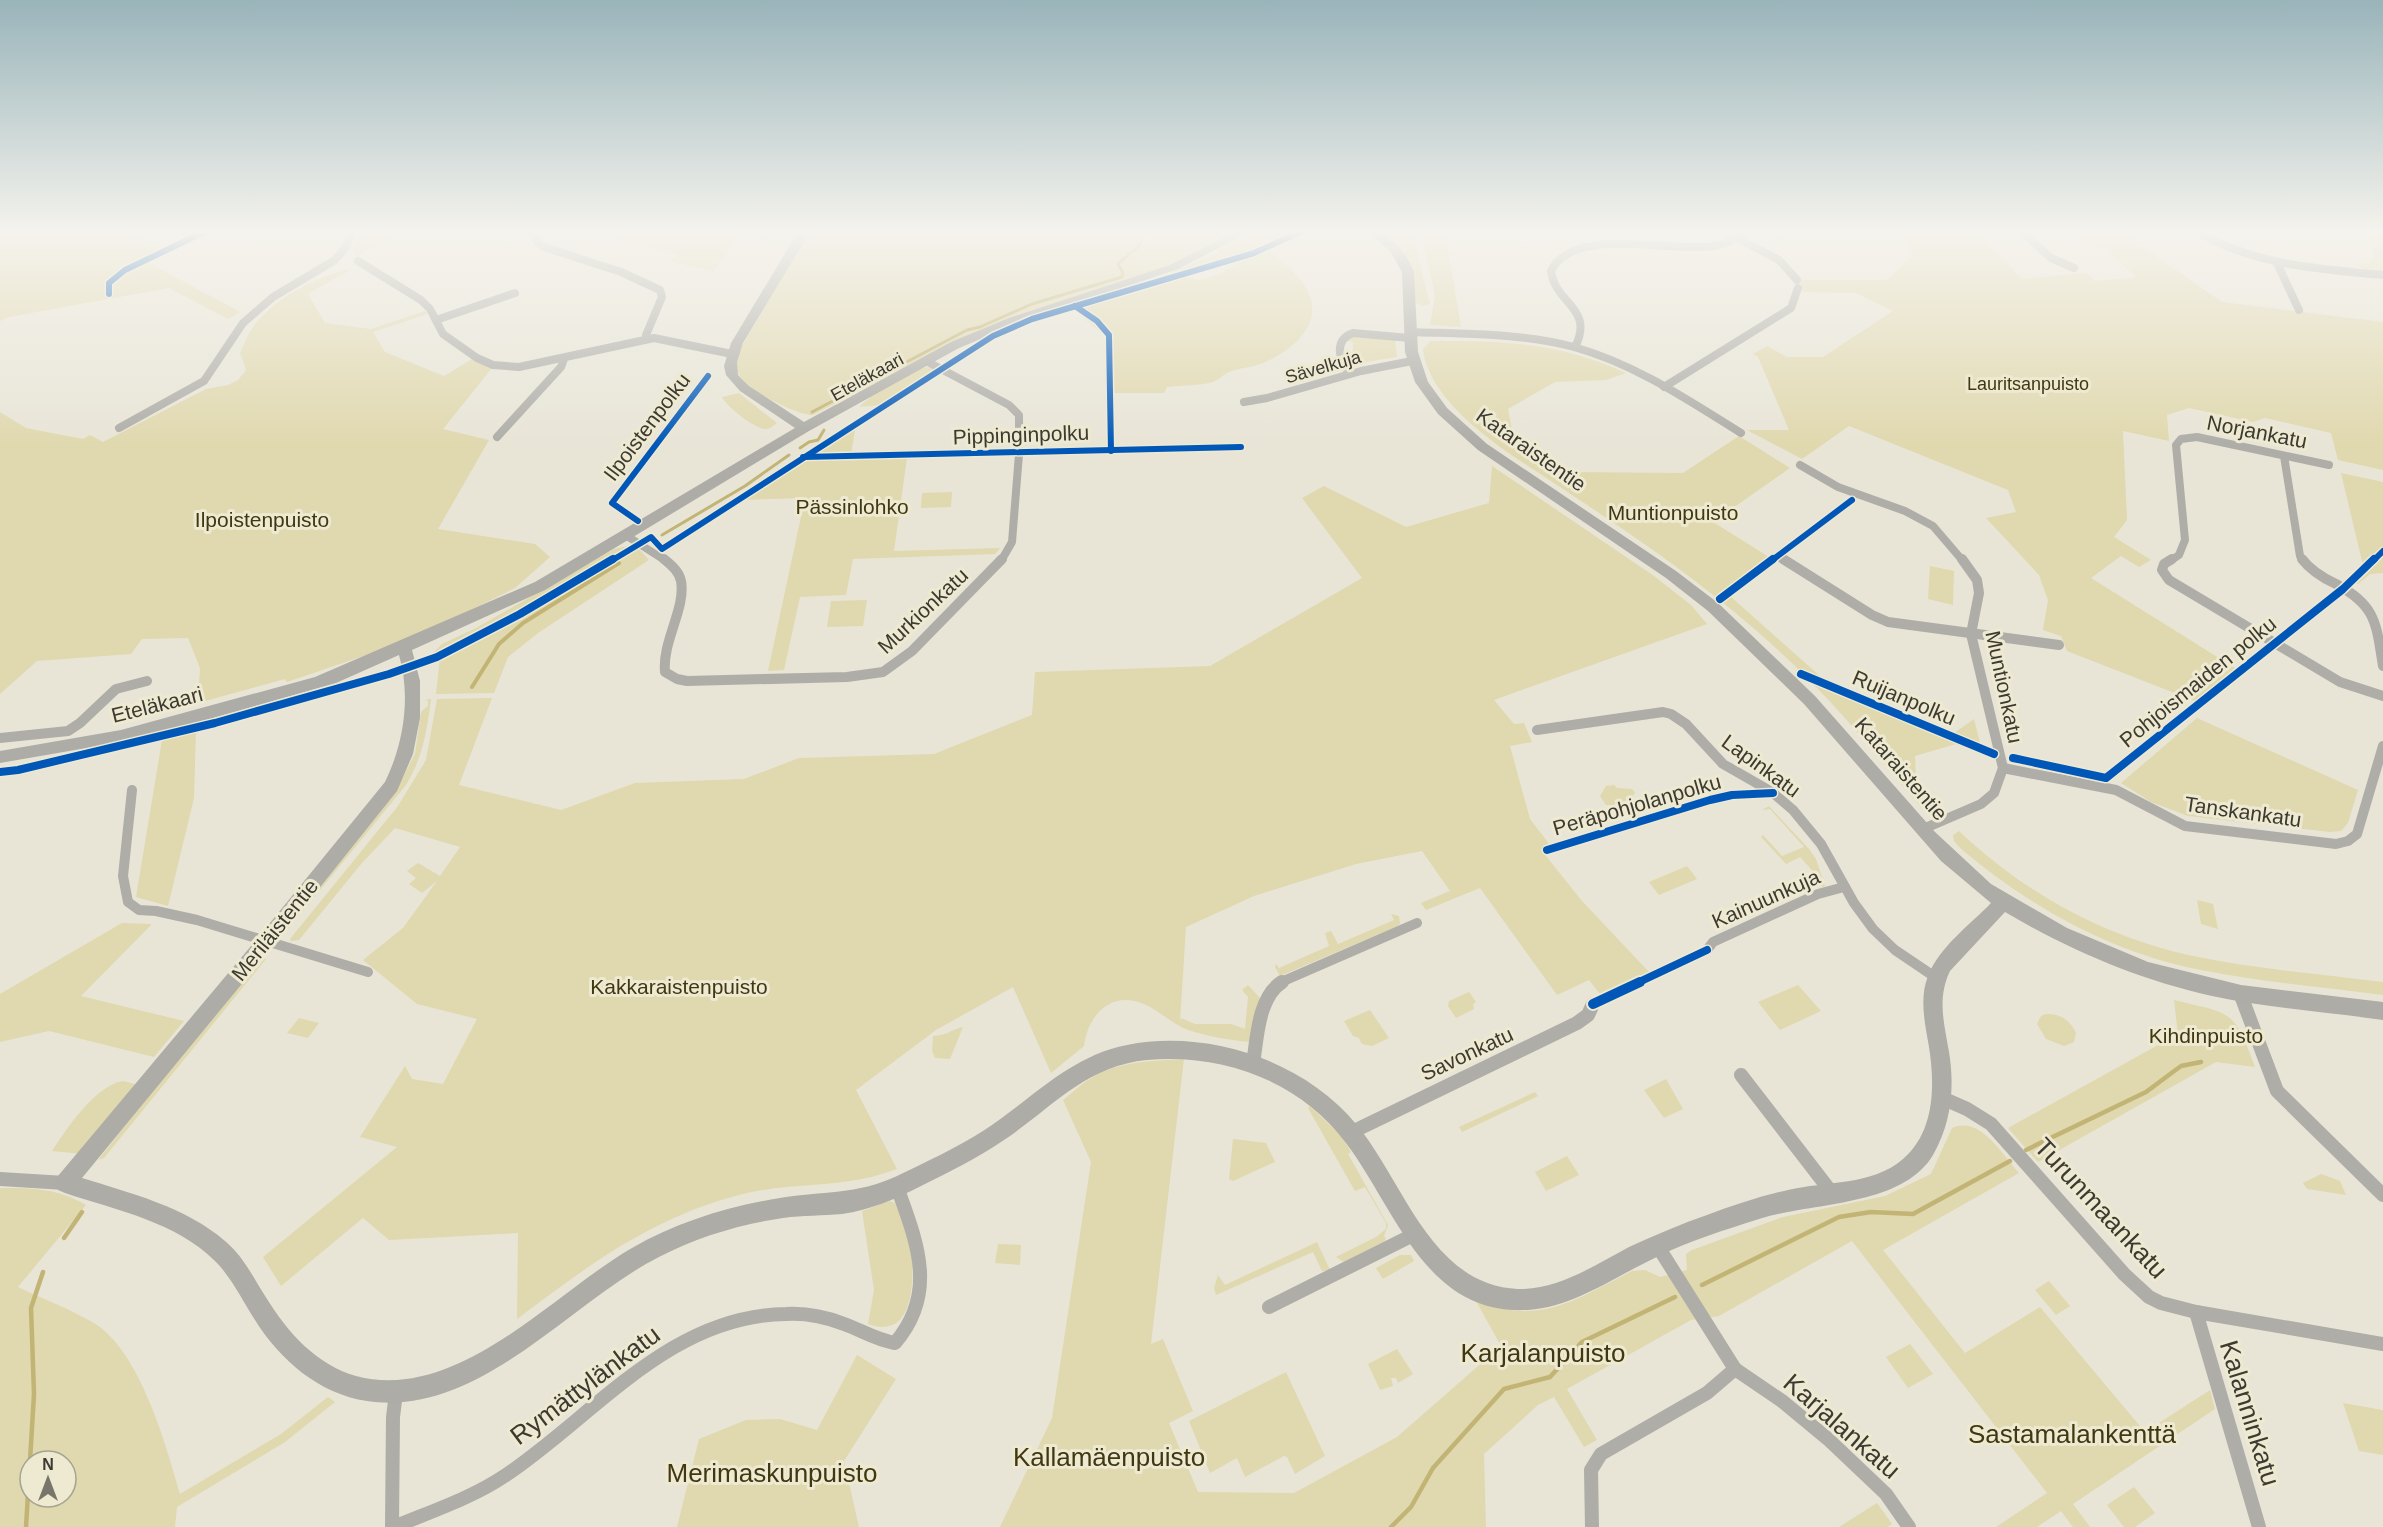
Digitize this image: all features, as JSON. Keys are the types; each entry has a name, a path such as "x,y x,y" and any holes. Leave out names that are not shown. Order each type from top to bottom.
{"street":[{"path":"119,428 204,381 243,323 266,303"},
{"path":"423,303 443,334 477,358 493,365 519,367 648,339 664,339 732,354"},
{"path":"436,320 485,303"},
{"path":"648,339 646,335 659,303"},
{"path":"762,303 732,354 730,367 737,382 764,403 804,428"},
{"name":"Eteläkaari","path":"0,757 121,736 321,681 406,652 519,602 540,585 627,536 804,428 926,361 1013,321 1066,303"},
{"name":"Kataraistentie","path":"1409,303 1412,361 1432,399 1466,433 1502,461 1695,591 1762,651 1822,712 1923,829 1985,890 2003,903 2067,938 2127,963 2182,980 2240,993 2383,1011"},
{"path":"1570,303 1581,320 1575,347"},
{"path":"1664,387 1791,308 1794,303"},
{"path":"2296,303 2299,310"},
{"path":"1350,374 1341,364 1340,359 1342,338 1353,333 1520,338 1575,347 1622,364 1741,433"},
{"path":"497,437 561,367 564,359"},
{"name":"Murkionkatu","path":"627,536 671,566 680,577 681,593 664,658 665,672 670,676 687,681 847,677 874,674 899,662 1007,553 1012,542 1020,433 1018,413 1009,405 926,361"},
{"name":"Sävelkuja","path":"1244,402 1267,398 1350,374 1412,361"},
{"name":"Norjankatu","path":"2329,465 2197,437 2181,439 2176,445 2185,540 2179,555 2164,564 2162,570 2169,580 2340,682 2383,696"},
{"path":"2284,456 2301,556 2305,566 2365,604 2372,614 2383,666"},
{"name":"Muntionkatu","path":"1800,465 1838,487 1905,512 1933,526 1977,580 1979,593 1971,633 2003,768 1994,793 1981,804 1923,829"},
{"path":"1778,556 1881,620 2060,645"},
{"name":"Meriläistentie","path":"65,1183 375,808 398,773 406,753 411,727 406,652"},
{"path":"0,738 68,731 80,723 116,689 147,681"},
{"name":"Lapinkatu","path":"1538,730 1664,712 1674,714 1716,759 1734,772 1773,793 1812,831 1831,857 1844,888 1869,927 1899,955 1935,976"},
{"name":"Tanskankatu","path":"2003,768 2116,790 2185,826 2336,844 2348,842 2357,834 2383,746"},
{"path":"132,790 123,876 128,902 139,910 179,915 368,972"},
{"name":"Kainuunkuja","path":"1707,950 1713,942 1818,894 1844,888"},
{"path":"0,1179 65,1183 169,1220 199,1235 226,1256 280,1339 307,1365 340,1383 371,1391 396,1393 437,1383 490,1359 615,1270 671,1240 757,1213 787,1207 846,1203 880,1194 988,1139 1060,1085 1101,1060 1130,1053 1190,1051 1253,1064 1311,1094 1352,1132 1414,1234 1436,1261 1459,1281 1483,1293 1511,1300 1533,1299 1554,1294 1657,1245 1768,1206 1878,1183 1910,1168 1931,1137 1939,1118 1942,1098 1942,1078 1932,1007 1935,976 2003,903"},
{"path":"1253,1064 1264,1006 1269,993 1279,983 1417,923"},
{"path":"2240,993 2277,1091 2383,1195"},
{"name":"Savonkatu","path":"1352,1132 1577,1023 1588,1015 1593,1004"},
{"path":"1741,1075 1832,1193"},
{"name":"Turunmaankatu","path":"1942,1098 1967,1108 1991,1124 2137,1287 2161,1303 2196,1312 2383,1344"},
{"name":"Rymättylänkatu","path":"393,1527 457,1500 506,1475 635,1372 674,1348 710,1330 744,1318 778,1314 810,1315 895,1343 906,1332 913,1318 920,1283 918,1250 897,1187"},
{"path":"1269,1307 1414,1234"},
{"name":"Karjalankatu","path":"1657,1245 1735,1369 1782,1401 1828,1439 1886,1494 1909,1527"},
{"name":"Kalanninkatu","path":"2196,1312 2259,1527"},
{"path":"1592,1527 1591,1470 1601,1454 1707,1393 1735,1369"},
{"path":"393,1527 393,1417 396,1393"}],"green space":[{"path":"0,303 85,303 9,317 0,321"},
{"path":"198,303 224,303 240,312 228,319"},
{"name":"Ilpoistenpuisto","path":"313,303 325,323 371,329 425,311 427,314 373,332 385,352 444,376 472,359 492,368 443,429 489,440 438,529 535,544 550,557 515,588 471,610 384,649 287,682 285,679 198,703 200,668 188,638 142,639 131,654 37,661 0,694 0,412 26,428 83,439 90,435 103,442 206,389 228,385 238,380 246,370 240,353 251,330 275,305"},
{"path":"767,303 1056,303 1008,319 933,353 813,415 785,407 745,382 737,370 738,353"},
{"path":"1097,303 1312,303 1312,315 1302,336 1282,353 1256,365 1229,372 1213,382 1167,387 1164,393 1106,393 1105,336 1072,308 1082,308"},
{"path":"1434,303 1457,303 1461,327 1430,325"},
{"name":"Lauritsanpuisto","path":"1877,303 2232,303 2383,322 2383,470 2338,460 2331,433 2265,418 2253,422 2189,408 2167,415 2169,441 2123,431 2127,520 2114,537 2151,560 2139,567 2121,556 2091,578 2235,668 2195,701 2067,651 2061,636 2043,630 2048,600 2039,575 1986,518 2016,512 2008,490 1849,426 1802,459 1747,430 1789,430 1758,357 1753,354 1767,346 1787,357 1823,357 1893,311"},
{"path":"1352,336 1395,338 1397,357 1348,365 1344,361 1352,361 1353,342 1346,341"},
{"name":"Muntionpuisto","path":"1431,341 1530,345 1577,355 1626,373 1606,380 1555,382 1508,409 1514,440 1563,472 1683,473 1739,436 1790,468 1713,522 1777,562 1731,597 1820,676 1954,733 1974,719 1983,755 1956,744 1915,756 1916,781 1938,807 1924,811 1828,700 1794,665 1730,608 1663,557 1492,441 1461,414 1447,399 1427,366 1423,349"},
{"path":"928,367 935,370 881,405 859,407 892,383"},
{"path":"739,393 777,423 768,429 759,427 747,421 722,397"},
{"name":"Pässinlohko","path":"856,425 851,454 1009,450 1009,455 907,458 894,551 1000,548 995,554 853,559 846,595 800,597 784,670 768,671 805,498 742,500"},
{"name":"Kakkaraistenpuisto","path":"1492,466 1654,576 1691,605 1707,624 1494,700 1514,724 1524,723 1532,742 1510,746 1530,819 1550,845 1546,856 1582,901 1649,972 1600,994 1589,980 1557,995 1480,888 1426,910 1421,903 1450,891 1422,851 1356,864 1254,896 1186,927 1180,1022 1181,1018 1195,1024 1231,1024 1245,1029 1248,997 1242,990 1248,985 1260,998 1252,1042 1220,1038 1188,1030 1144,1004 1121,1000 1103,1008 1096,1015 1090,1024 1084,1046 1051,1073 1013,987 936,1030 856,1090 897,1169 847,1182 754,1191 677,1216 622,1245 517,1319 518,1233 389,1240 363,1218 281,1286 263,1257 397,1147 360,1137 405,1066 412,1079 443,1084 477,1019 417,1004 363,960 403,928 437,881 422,893 409,884 416,878 407,871 418,863 440,876 460,847 395,828 362,863 299,940 291,941 290,939 398,806 426,760 437,699 492,698 459,785 561,810 635,783 744,779 799,758 934,754 1032,715 1035,672 1210,666 1362,578 1302,498 1324,486 1406,527 1489,503"},
{"path":"2341,473 2383,482 2383,573 2370,574 2358,584 2343,581 2363,565"},
{"path":"952,492 951,507 921,508 922,493"},
{"path":"628,546 508,617 429,657 442,644 476,628 614,549"},
{"path":"638,548 649,560 538,633 508,657 494,693 436,694 440,657 482,636"},
{"path":"1930,566 1954,571 1953,605 1928,599"},
{"path":"867,600 863,626 827,627 831,601"},
{"path":"431,699 420,754 406,785 284,934 285,929 400,783 415,754 421,712 428,706 428,701 425,700"},
{"path":"2197,718 2358,790 2348,823 2341,831 2330,832 2188,816 2151,802 2121,783"},
{"path":"196,730 194,798 168,906 136,897 162,740"},
{"path":"1614,785 1617,788 1632,789 1635,793 1625,805 1606,805 1600,796 1606,786"},
{"path":"1769,806 1816,859 1824,887 1812,881 1819,878 1800,857 1786,864 1761,837 1763,835 1782,856 1804,847 1770,809 1762,810"},
{"path":"1959,831 1984,853 2038,893 2067,910 2128,937 2160,948 2216,961 2383,982 2383,995 2224,974 2135,952 2072,924 2013,889 1959,847 1953,835"},
{"path":"1687,866 1697,879 1659,895 1649,882"},
{"path":"2197,900 2213,904 2218,929 2201,924"},
{"path":"1391,914 1399,916 1398,926 1280,976 1275,967 1276,964 1279,968 1329,946 1325,933 1331,931 1338,944 1394,920"},
{"path":"122,923 152,924 81,996 184,1021 154,1057 49,1031 0,1042 0,994"},
{"path":"260,957 266,959 104,1158 98,1160"},
{"path":"1798,985 1821,1011 1780,1030 1758,1002"},
{"path":"1469,992 1476,1002 1473,1004 1474,1009 1456,1018 1448,1006 1449,1001"},
{"name":"Kihdinpuisto","path":"2174,1000 2208,1008 2228,1017 2242,1034 2255,1067 2216,1062 2038,1162 2008,1128 2178,1034"},
{"path":"1370,1010 1389,1038 1372,1046 1362,1044 1359,1038 1353,1036 1344,1021"},
{"path":"2046,1014 2060,1016 2074,1028 2076,1033 2074,1042 2064,1046 2046,1039 2037,1024 2041,1016"},
{"path":"299,1018 319,1023 308,1038 287,1033"},
{"path":"963,1027 950,1059 935,1058 932,1050 933,1036 943,1035"},
{"path":"1184,1059 1151,1344 1163,1339 1193,1411 1169,1423 1198,1492 1294,1493 1397,1437 1501,1346 1476,1301 1520,1311 1539,1310 1575,1300 1632,1271 1645,1270 1660,1277 1687,1270 1686,1254 1692,1250 1783,1217 1885,1196 1931,1174 1952,1128 1962,1125 1972,1127 1990,1139 2019,1173 1883,1250 1965,1353 2040,1307 2145,1432 2210,1390 2215,1409 2073,1504 2090,1527 2073,1527 2061,1511 2037,1527 1996,1527 2047,1493 1852,1241 1719,1316 1691,1320 1567,1389 1597,1440 1584,1447 1554,1397 1538,1405 1484,1454 1486,1527 1000,1527 1052,1418 1091,1162 1063,1100 1089,1079 1114,1068 1137,1063"},
{"path":"1666,1079 1683,1109 1664,1118 1644,1090"},
{"path":"123,1081 135,1084 83,1154 52,1151 92,1099 113,1084"},
{"path":"1535,1092 1538,1096 1462,1132 1459,1127"},
{"path":"1310,1106 1343,1138 1351,1152 1348,1154 1388,1225 1384,1236 1386,1239 1383,1242 1344,1262 1336,1257 1376,1237 1386,1229 1386,1223 1365,1187 1355,1191 1308,1108"},
{"path":"1233,1139 1266,1143 1275,1162 1233,1181 1229,1179"},
{"path":"1567,1156 1579,1175 1546,1191 1535,1172"},
{"path":"2321,1174 2340,1181 2346,1195 2307,1189 2303,1183"},
{"path":"0,1188 55,1192 86,1205 18,1287 94,1323 110,1336 125,1355 138,1376 159,1426 180,1494 281,1434 328,1397 335,1402 285,1442 177,1507 175,1527 0,1527"},
{"path":"890,1201 895,1203 908,1236 912,1256 912,1282 911,1295 902,1317 894,1324 883,1327 868,1324 874,1290 862,1211"},
{"path":"1317,1242 1330,1270 1322,1271 1313,1252 1216,1295 1214,1288 1218,1275 1225,1285"},
{"path":"998,1244 1021,1245 1020,1265 995,1263"},
{"path":"1400,1255 1411,1255 1414,1261 1383,1279 1376,1268"},
{"path":"2049,1281 2070,1306 2056,1315 2035,1290"},
{"path":"1910,1344 1933,1374 1908,1388 1886,1357"},
{"path":"1397,1349 1413,1374 1398,1383 1396,1378 1391,1378 1393,1386 1380,1390 1368,1364"},
{"name":"Merimaskunpuisto","path":"857,1355 896,1379 844,1461 859,1527 677,1527 699,1439 746,1420 780,1419 817,1430"},
{"path":"1286,1372 1325,1456 1295,1474 1287,1457 1284,1456 1245,1477 1237,1458 1210,1473 1189,1421"},
{"path":"2343,1403 2383,1410 2383,1455 2359,1451"},
{"path":"2134,1487 2155,1513 2135,1527 2124,1527 2107,1505"},
{"path":"1877,1503 1892,1524 1888,1527 1839,1527"}],"waterway":[{"path":"812,412 967,330 980,327 1034,303"},
{"path":"800,448 809,442 818,440 824,430"},
{"path":"662,535 745,486 789,455"},
{"path":"472,687 499,644 523,623 619,563"},
{"path":"2026,1150 2146,1092 2181,1066 2201,1062"},
{"path":"1702,1285 1839,1217 1871,1212 1913,1214 2010,1161"},
{"path":"64,1238 82,1212"},
{"path":"26,1527 34,1394 31,1308 43,1272"},
{"path":"1391,1527 1411,1507 1433,1468 1504,1389 1550,1377 1582,1342 1675,1297"}],"cycle path":[{"path":"0,772 18,770 215,723 389,674 437,657 520,614 651,537 662,549 993,336 1032,319 1085,303"},
{"path":"1075,306 1097,321 1109,335 1111,451"},
{"name":"Ilpoistenpolku","path":"638,521 612,503 708,376"},
{"name":"Pippinginpolku","path":"803,457 1241,447"},
{"path":"1720,599 1852,500"},
{"name":"Pohjoismaiden polku","path":"2013,758 2106,778 2343,589 2383,551"},
{"name":"Ruijanpolku","path":"1801,674 1994,754"},
{"name":"Peräpohjolanpolku","path":"1547,850 1710,800 1732,795 1773,793"},
{"path":"1593,1004 1707,950"}],"park label":[{"name":"Karjalanpuisto","path":"1543,1353"},
{"name":"Sastamalankenttä","path":"2072,1434"},
{"name":"Kallamäenpuisto","path":"1109,1457"}]}
